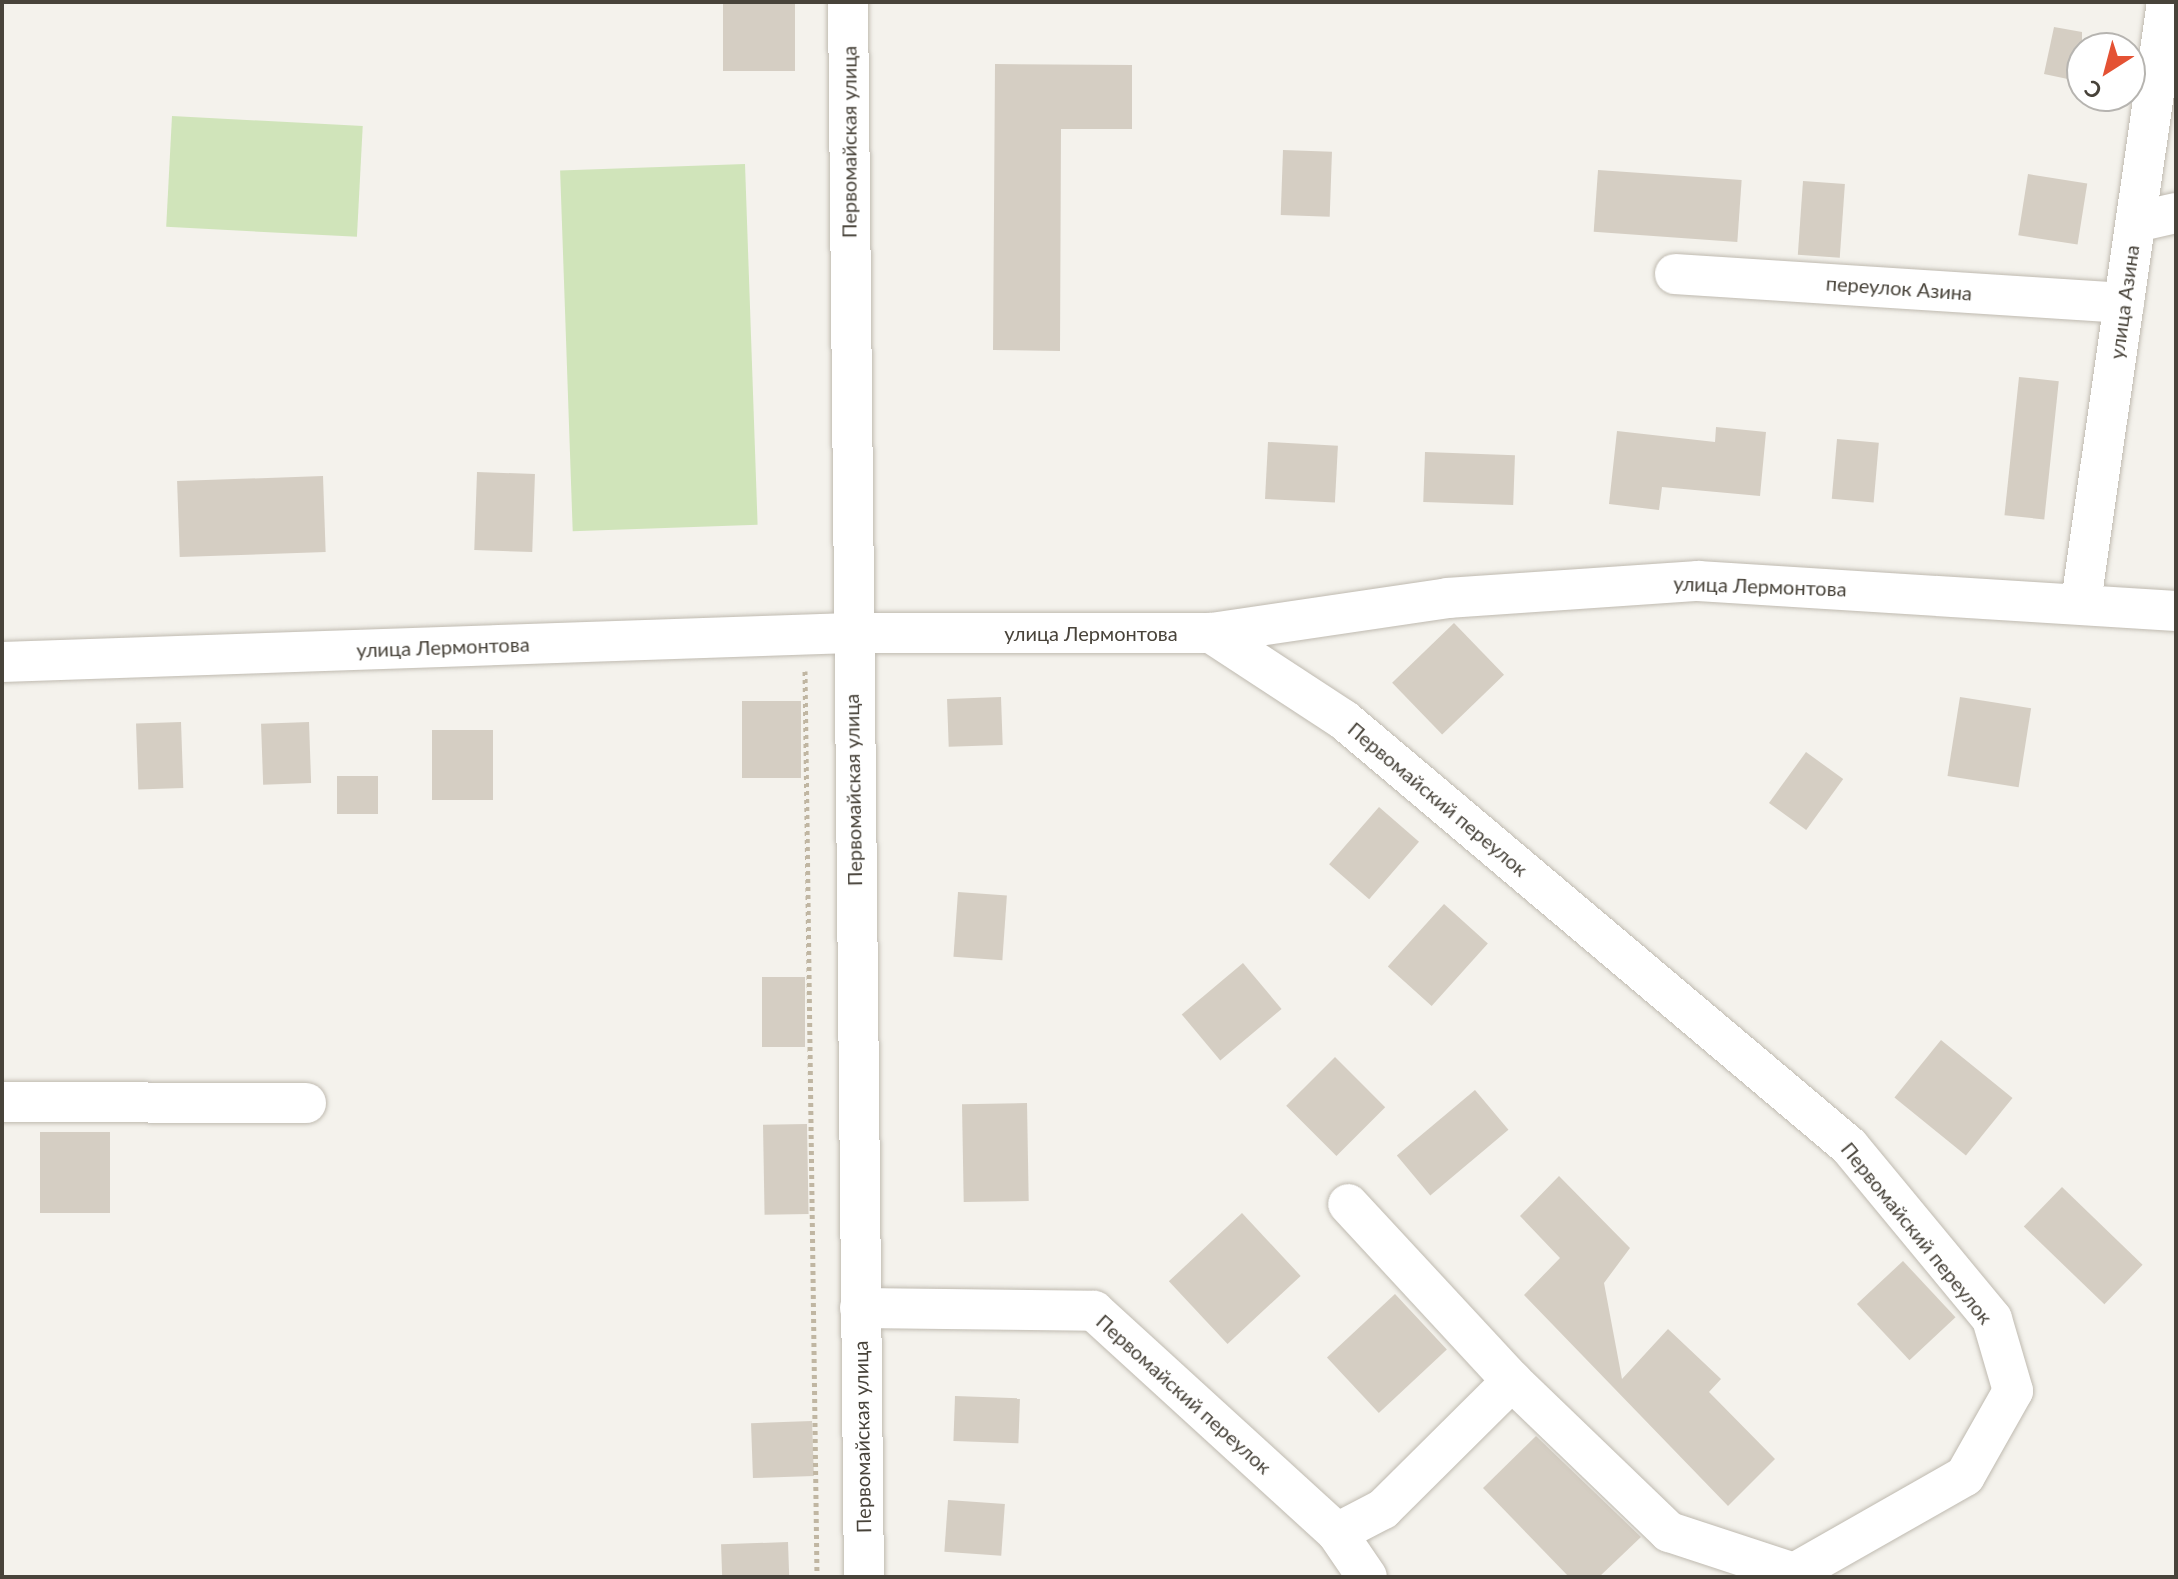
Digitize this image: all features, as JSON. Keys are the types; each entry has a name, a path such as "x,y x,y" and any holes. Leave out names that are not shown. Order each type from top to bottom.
{"street":[{"name":"Первомайская улица","path":"848,2 851,633 864,1577"},
{"name":"улица Азина","path":"2081,602 2167,2"},
{"path":"2136,222 2176,213"},
{"name":"переулок Азина","path":"1675,274 2124,303"},
{"name":"улица Лермонтова","path":"2,662 805,634 1211,633 1447,598 1698,581 2081,602 2176,611"},
{"name":"Первомайский переулок","path":"1211,633 1344,720 1849,1146 1992,1319 2013,1391 1965,1476 1794,1573 1669,1532 1512,1381 1348,1204"},
{"path":"2,1102 306,1103"},
{"name":"Первомайский переулок","path":"860,1308 1094,1311 1337,1533 1367,1577"},
{"path":"1337,1533 1383,1509 1512,1381"}],"path":[{"path":"805,634 817,1577"}],"green space":[{"path":"172,116 363,126 357,237 166,227"},
{"path":"745,164 758,525 573,531 560,170"}],"building":[{"path":"723,2 795,2 795,71 723,71"},
{"path":"2054,27 2082,32 2066,32 2066,79 2044,74"},
{"path":"995,64 1132,65 1132,129 1061,129 1060,351 993,350"},
{"path":"1283,150 1332,152 1330,217 1281,215"},
{"path":"1598,170 1742,180 1737,242 1594,232"},
{"path":"2028,174 2087,183 2078,245 2018,235"},
{"path":"1803,181 1845,184 1840,258 1798,255"},
{"path":"2019,377 2059,381 2044,519 2004,515"},
{"path":"1716,427 1766,432 1760,496 1662,487 1659,510 1609,504 1617,431 1715,442"},
{"path":"1837,439 1879,443 1874,502 1832,499"},
{"path":"1268,442 1338,446 1335,503 1265,499"},
{"path":"1425,452 1515,455 1513,505 1423,502"},
{"path":"477,472 535,474 532,552 474,550"},
{"path":"323,476 326,552 180,557 177,481"},
{"path":"1454,623 1504,675 1442,735 1392,683"},
{"path":"1001,697 1003,745 949,747 947,699"},
{"path":"1960,697 2031,708 2019,787 1947,776"},
{"path":"742,701 801,701 801,778 742,778"},
{"path":"181,722 183,788 138,790 136,724"},
{"path":"309,722 311,783 263,785 261,724"},
{"path":"432,730 493,730 493,800 432,800"},
{"path":"1806,752 1843,779 1806,830 1769,803"},
{"path":"337,776 378,776 378,814 337,814"},
{"path":"1379,807 1419,842 1369,899 1329,864"},
{"path":"958,892 1007,895 1002,960 953,957"},
{"path":"1444,904 1488,943 1432,1006 1388,966"},
{"path":"1243,963 1282,1009 1220,1060 1182,1014"},
{"path":"762,977 805,977 805,1047 762,1047"},
{"path":"1941,1040 2012,1098 1966,1155 1894,1098"},
{"path":"1335,1057 1385,1107 1336,1156 1286,1106"},
{"path":"1475,1090 1508,1130 1430,1195 1397,1156"},
{"path":"1027,1103 1029,1201 964,1202 962,1104"},
{"path":"807,1124 809,1214 765,1215 763,1125"},
{"path":"40,1132 110,1132 110,1213 40,1213"},
{"path":"1559,1176 1630,1248 1604,1283 1622,1379 1668,1329 1721,1379 1709,1392 1775,1459 1728,1506 1524,1295 1560,1258 1520,1216"},
{"path":"2062,1187 2143,1265 2104,1304 2024,1227"},
{"path":"1242,1213 1301,1276 1228,1344 1169,1281"},
{"path":"1903,1261 1956,1317 1909,1360 1857,1304"},
{"path":"1395,1294 1447,1350 1379,1413 1327,1357"},
{"path":"955,1396 1020,1398 1018,1443 953,1441"},
{"path":"812,1421 814,1476 753,1478 751,1423"},
{"path":"1536,1436 1641,1537 1599,1577 1569,1577 1483,1488"},
{"path":"948,1500 1005,1504 1001,1556 944,1552"},
{"path":"788,1542 789,1577 722,1577 721,1544"}]}
